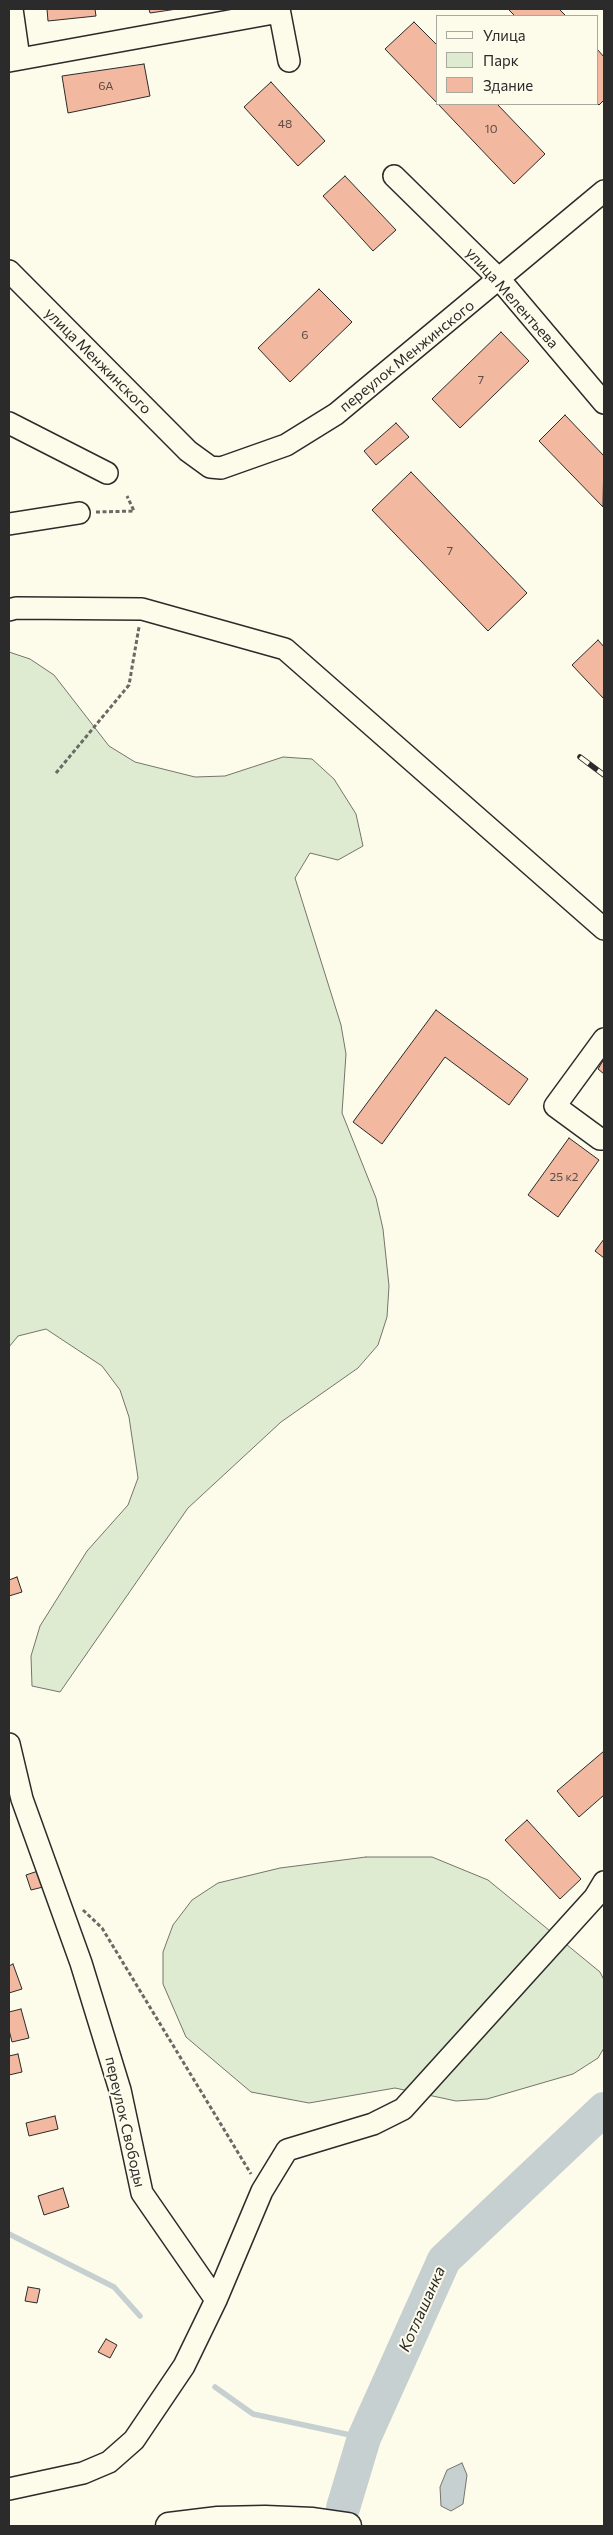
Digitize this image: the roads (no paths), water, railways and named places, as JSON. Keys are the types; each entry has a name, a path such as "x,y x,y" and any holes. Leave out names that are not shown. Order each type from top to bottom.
{"main road":[{"path":"169,2526 218,2520 265,2519 313,2521 348,2526"}],"street":[{"path":"12,9 14,59 279,10 289,61"},
{"name":"улица Мелентьева","path":"394,176 500,280 604,403"},
{"name":"переулок Менжинского","path":"188,451 210,467 221,468 286,445 336,414 500,280 604,191"},
{"name":"улица Менжинского","path":"9,272 188,451"},
{"path":"9,423 107,473"},
{"path":"9,524 79,513"},
{"path":"9,610 16,608 142,609 285,649 604,929"},
{"path":"604,1039 555,1106 600,1139 604,1139"},
{"name":"переулок Свободы","path":"9,1744 22,1799 81,1964 120,2090 133,2159 142,2193 216,2300"},
{"path":"9,2489 83,2473 109,2462 134,2440 184,2366 216,2300 262,2191 287,2150 373,2124 403,2109 595,1898 604,1882"}],"waterway":[{"name":"Котлашанка","path":"343,2508 364,2438 444,2260 604,2109"},
{"path":"9,2234 114,2287 140,2316"},
{"path":"215,2387 253,2414 364,2438"}],"railway":[{"path":"580,757 604,775"}]}
